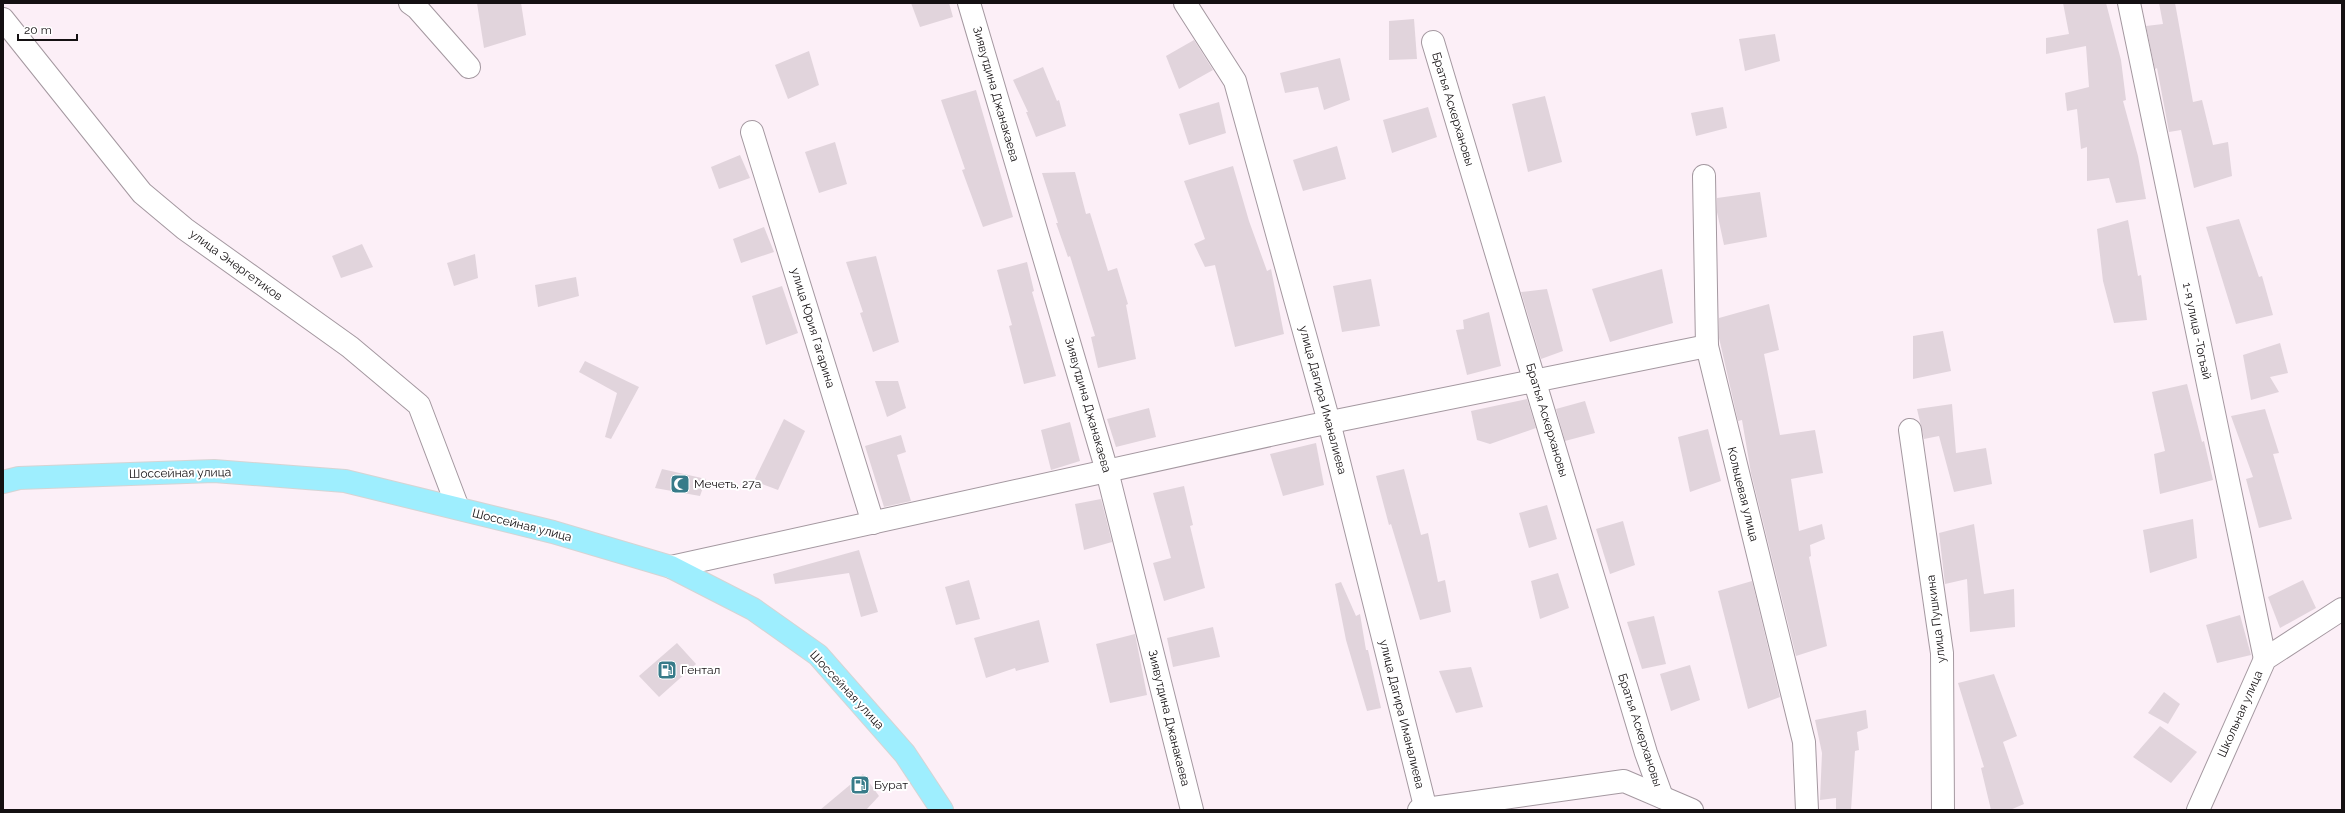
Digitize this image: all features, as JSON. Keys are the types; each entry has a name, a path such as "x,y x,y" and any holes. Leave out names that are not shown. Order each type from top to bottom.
{"main road":[{"name":"Шоссейная улица","path":"8,478 214,471 345,481 553,532 671,567 753,609 818,655 906,754 942,810"}],"street":[{"path":"410,3 417,8 469,67"},
{"name":"Зиявутдина Джанакаева","path":"969,3 1107,471 1192,810"},
{"name":"улица Дагира Иманалиева","path":"1185,3 1235,82 1329,422 1424,810"},
{"name":"1-я улица -Тогъай","path":"2129,3 2264,660"},
{"name":"улица Энергетиков","path":"3,19 142,193 185,229 350,347 419,404 458,508"},
{"name":"Братья Аскерхановы","path":"1433,42 1646,753 1662,797"},
{"name":"улица Юрия Гагарина","path":"752,132 873,523"},
{"name":"Кольцевая улица","path":"1704,176 1707,346 1804,742 1807,810"},
{"path":"671,567 1329,422 1707,346"},
{"name":"улица Пушкина","path":"1910,430 1942,653 1943,810"},
{"name":"Школьная улица","path":"2198,810 2264,660 2342,609"},
{"path":"1424,810 1624,781 1692,810"}],"building":[{"path":"477,3 521,3 526,35 484,48"},
{"path":"911,3 949,3 953,17 920,27"},
{"path":"2063,3 2106,3 2121,60 2126,100 2123,101 2138,156 2146,199 2116,203 2109,178 2087,181 2087,147 2081,149 2077,109 2067,111 2065,93 2089,87 2086,46 2046,54 2046,38 2069,34"},
{"path":"2159,3 2175,3 2193,102 2202,100 2213,145 2228,142 2232,176 2194,188 2181,130 2169,132 2157,68 2155,69 2146,26 2163,24"},
{"path":"1414,19 1417,59 1389,60 1389,21"},
{"path":"1775,34 1780,61 1745,71 1739,39"},
{"path":"1194,40 1213,70 1179,89 1166,56"},
{"path":"809,51 819,85 788,99 775,65"},
{"path":"1340,58 1350,100 1324,110 1318,87 1285,93 1280,73"},
{"path":"1043,67 1057,101 1059,100 1066,126 1036,137 1026,112 1028,112 1013,80"},
{"path":"976,90 1013,217 983,227 962,170 965,169 941,100"},
{"path":"1545,96 1562,162 1528,172 1512,104"},
{"path":"1219,102 1226,133 1189,145 1179,114"},
{"path":"1428,107 1437,137 1392,153 1383,120"},
{"path":"1723,107 1727,128 1696,136 1691,113"},
{"path":"835,142 847,184 819,193 805,152"},
{"path":"1337,146 1346,179 1303,191 1293,160"},
{"path":"740,155 750,178 719,189 711,167"},
{"path":"1233,166 1249,221 1267,271 1271,269 1284,334 1235,347 1215,265 1205,267 1194,244 1205,239 1184,181"},
{"path":"1075,172 1086,214 1090,213 1108,271 1117,268 1128,304 1126,305 1136,359 1098,368 1091,337 1095,336 1070,256 1068,257 1056,223 1058,223 1042,173"},
{"path":"1760,192 1767,237 1724,245 1717,212 1717,198"},
{"path":"2239,219 2259,277 2262,276 2273,315 2236,324 2206,227"},
{"path":"2128,220 2138,276 2141,275 2147,320 2114,323 2103,281 2097,229"},
{"path":"764,227 774,252 741,263 733,239"},
{"path":"362,244 373,267 341,278 332,256"},
{"path":"475,254 478,278 454,286 447,263"},
{"path":"876,256 899,342 873,352 860,313 863,312 846,262"},
{"path":"1027,262 1034,291 1032,292 1056,376 1024,384 1009,326 1012,325 997,270"},
{"path":"1662,269 1673,323 1610,342 1592,289"},
{"path":"576,277 579,296 538,307 535,285"},
{"path":"1371,279 1380,326 1342,332 1333,286"},
{"path":"782,286 798,333 766,345 752,296"},
{"path":"1547,289 1563,351 1541,359 1521,292"},
{"path":"1769,304 1779,350 1764,354 1780,435 1815,430 1823,473 1791,479 1799,531 1822,524 1825,539 1810,545 1811,556 1809,557 1827,646 1796,656 1751,473 1742,420 1738,421 1719,338 1719,318"},
{"path":"1489,312 1501,366 1467,375 1456,330 1464,329 1463,320"},
{"path":"1943,331 1951,371 1913,379 1913,336"},
{"path":"2280,343 2288,373 2270,377 2279,392 2251,400 2243,355"},
{"path":"585,361 639,387 611,439 605,437 617,393 579,372"},
{"path":"875,381 898,381 906,408 887,417"},
{"path":"2187,384 2202,442 2204,441 2213,480 2160,494 2154,454 2165,451 2152,392"},
{"path":"1527,399 1536,428 1490,444 1477,440 1471,411"},
{"path":"1585,401 1595,433 1565,441 1556,409"},
{"path":"1952,404 1956,453 1986,448 1992,484 1954,492 1939,436 1924,439 1917,409"},
{"path":"1149,408 1156,437 1116,447 1107,419"},
{"path":"2265,409 2279,453 2273,454 2292,519 2259,528 2246,479 2253,477 2231,416"},
{"path":"784,419 805,431 778,490 754,481"},
{"path":"1070,422 1080,461 1051,470 1041,430"},
{"path":"1708,429 1721,481 1690,492 1678,437"},
{"path":"901,435 906,452 897,455 911,501 884,507 865,446"},
{"path":"1316,443 1324,485 1283,496 1270,454"},
{"name":"Мечеть, 27а","path":"662,469 706,479 700,496 655,488"},
{"path":"1404,469 1421,535 1428,533 1438,582 1445,580 1451,612 1420,620 1391,524 1389,525 1376,476"},
{"path":"1184,486 1193,525 1190,526 1205,588 1164,601 1153,563 1171,558 1153,493"},
{"path":"1101,499 1112,542 1084,550 1075,504"},
{"path":"1547,505 1557,539 1529,548 1519,513"},
{"path":"2193,519 2197,558 2150,573 2143,530"},
{"path":"1623,521 1635,565 1610,574 1596,529"},
{"path":"1974,524 1984,594 2014,589 2015,627 1970,632 1967,579 1945,584 1939,533"},
{"path":"859,550 878,612 861,617 849,573 775,584 773,574"},
{"path":"1558,573 1569,608 1540,619 1531,581"},
{"path":"969,580 980,619 956,625 945,587"},
{"path":"2303,580 2316,608 2280,628 2268,597"},
{"path":"1752,581 1780,697 1748,709 1718,591"},
{"path":"1341,582 1356,616 1360,614 1366,650 1368,650 1381,708 1367,711 1346,640 1335,584"},
{"path":"2240,615 2251,655 2217,663 2206,625"},
{"path":"1654,616 1666,664 1642,669 1627,622"},
{"path":"1039,620 1049,662 1016,671 1015,668 986,678 974,638"},
{"path":"1213,627 1220,657 1173,667 1167,638"},
{"path":"1135,634 1147,695 1110,703 1096,644"},
{"name":"Гентал","path":"677,643 696,664 659,697 639,676"},
{"path":"1690,665 1700,700 1671,711 1660,674"},
{"path":"1471,667 1483,707 1456,713 1439,671"},
{"path":"1994,674 2017,736 2003,742 2024,804 2010,810 1991,810 1981,768 1984,767 1958,683"},
{"path":"2164,692 2180,704 2168,724 2148,713"},
{"path":"1866,710 1868,728 1857,732 1859,750 1855,751 1851,810 1836,810 1836,798 1820,800 1822,753 1815,720"},
{"path":"2160,726 2197,752 2171,783 2133,757"},
{"name":"Бурат","path":"863,774 879,796 866,810 820,810"}],"place":[{"name":"Мечеть, 27а","path":"680,484"},
{"name":"Гентал","path":"667,670"},
{"name":"Бурат","path":"860,785"}]}
